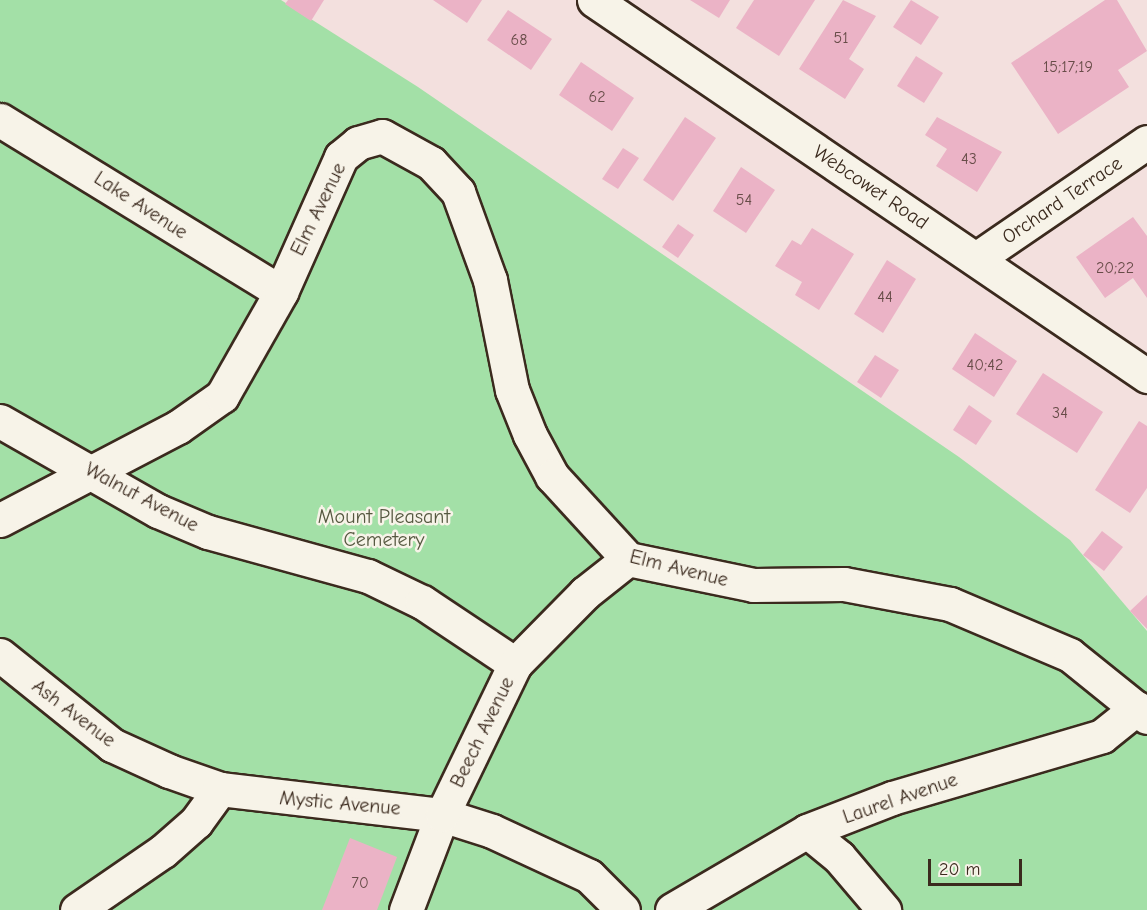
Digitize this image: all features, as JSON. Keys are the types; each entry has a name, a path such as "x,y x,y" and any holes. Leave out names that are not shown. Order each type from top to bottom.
{"street":[{"name":"Webcowet Road","path":"594,0 1147,376"},
{"name":"Lake Avenue","path":"0,120 281,292"},
{"name":"Elm Avenue","path":"0,520 178,428 222,396 281,292 341,157 358,143 382,136 431,163 458,192 474,227 512,390 530,435 552,476 628,560 753,585 844,584 950,604 1070,655 1142,713"},
{"name":"Orchard Terrace","path":"976,259 1147,142"},
{"name":"Walnut Avenue","path":"0,421 93,471 158,511 208,532 368,576 422,602 515,664"},
{"name":"Beech Avenue","path":"406,910 442,815 515,664 585,592 628,560"},
{"name":"Ash Avenue","path":"0,655 112,745 219,789"},
{"name":"Laurel Avenue","path":"672,910 807,831 892,798 1102,736 1142,713"},
{"name":"Mystic Avenue","path":"219,789 442,815 502,835 589,876 623,910"},
{"path":"77,910 163,851 196,822 219,789"},
{"path":"807,831 839,857 884,910"}],"green space":[{"name":"Mount Pleasant Cemetery","path":"0,0 281,0 418,87 959,457 1070,540 1147,631 1147,910 0,910"}],"building":[{"path":"288,0 324,0 311,21 285,4"},
{"path":"433,0 482,0 467,23"},
{"path":"690,0 730,0 719,18"},
{"path":"754,0 815,0 779,56 736,28"},
{"path":"843,0 876,16 849,59 864,69 845,99 799,69"},
{"path":"911,0 939,17 921,45 893,27"},
{"path":"1105,0 1117,0 1147,51 1118,70 1129,87 1058,134 1011,63"},
{"path":"508,10 552,39 531,70 487,40"},
{"path":"916,56 943,73 924,103 897,86"},
{"path":"581,62 634,98 612,131 559,95"},
{"path":"685,117 716,138 673,201 643,180"},
{"path":"937,117 1002,152 977,192 936,166 947,149 925,135"},
{"path":"623,148 639,158 618,189 602,179"},
{"path":"741,167 775,190 746,233 713,211"},
{"path":"1133,217 1147,236 1147,298 1133,278 1105,298 1076,257"},
{"path":"678,224 694,235 678,258 662,247"},
{"path":"812,228 854,254 819,310 795,295 802,282 775,266 792,240 801,245"},
{"path":"887,260 916,279 883,333 854,314"},
{"path":"975,333 1017,361 994,397 952,369"},
{"path":"875,355 899,370 881,398 857,382"},
{"path":"1043,373 1103,412 1077,453 1016,414"},
{"path":"969,405 992,421 976,445 953,430"},
{"path":"1139,421 1147,426 1147,488 1130,513 1095,490"},
{"path":"1102,531 1123,547 1104,571 1083,555"},
{"path":"1147,595 1147,629 1130,611"},
{"path":"350,838 397,857 377,910 322,910"}]}
